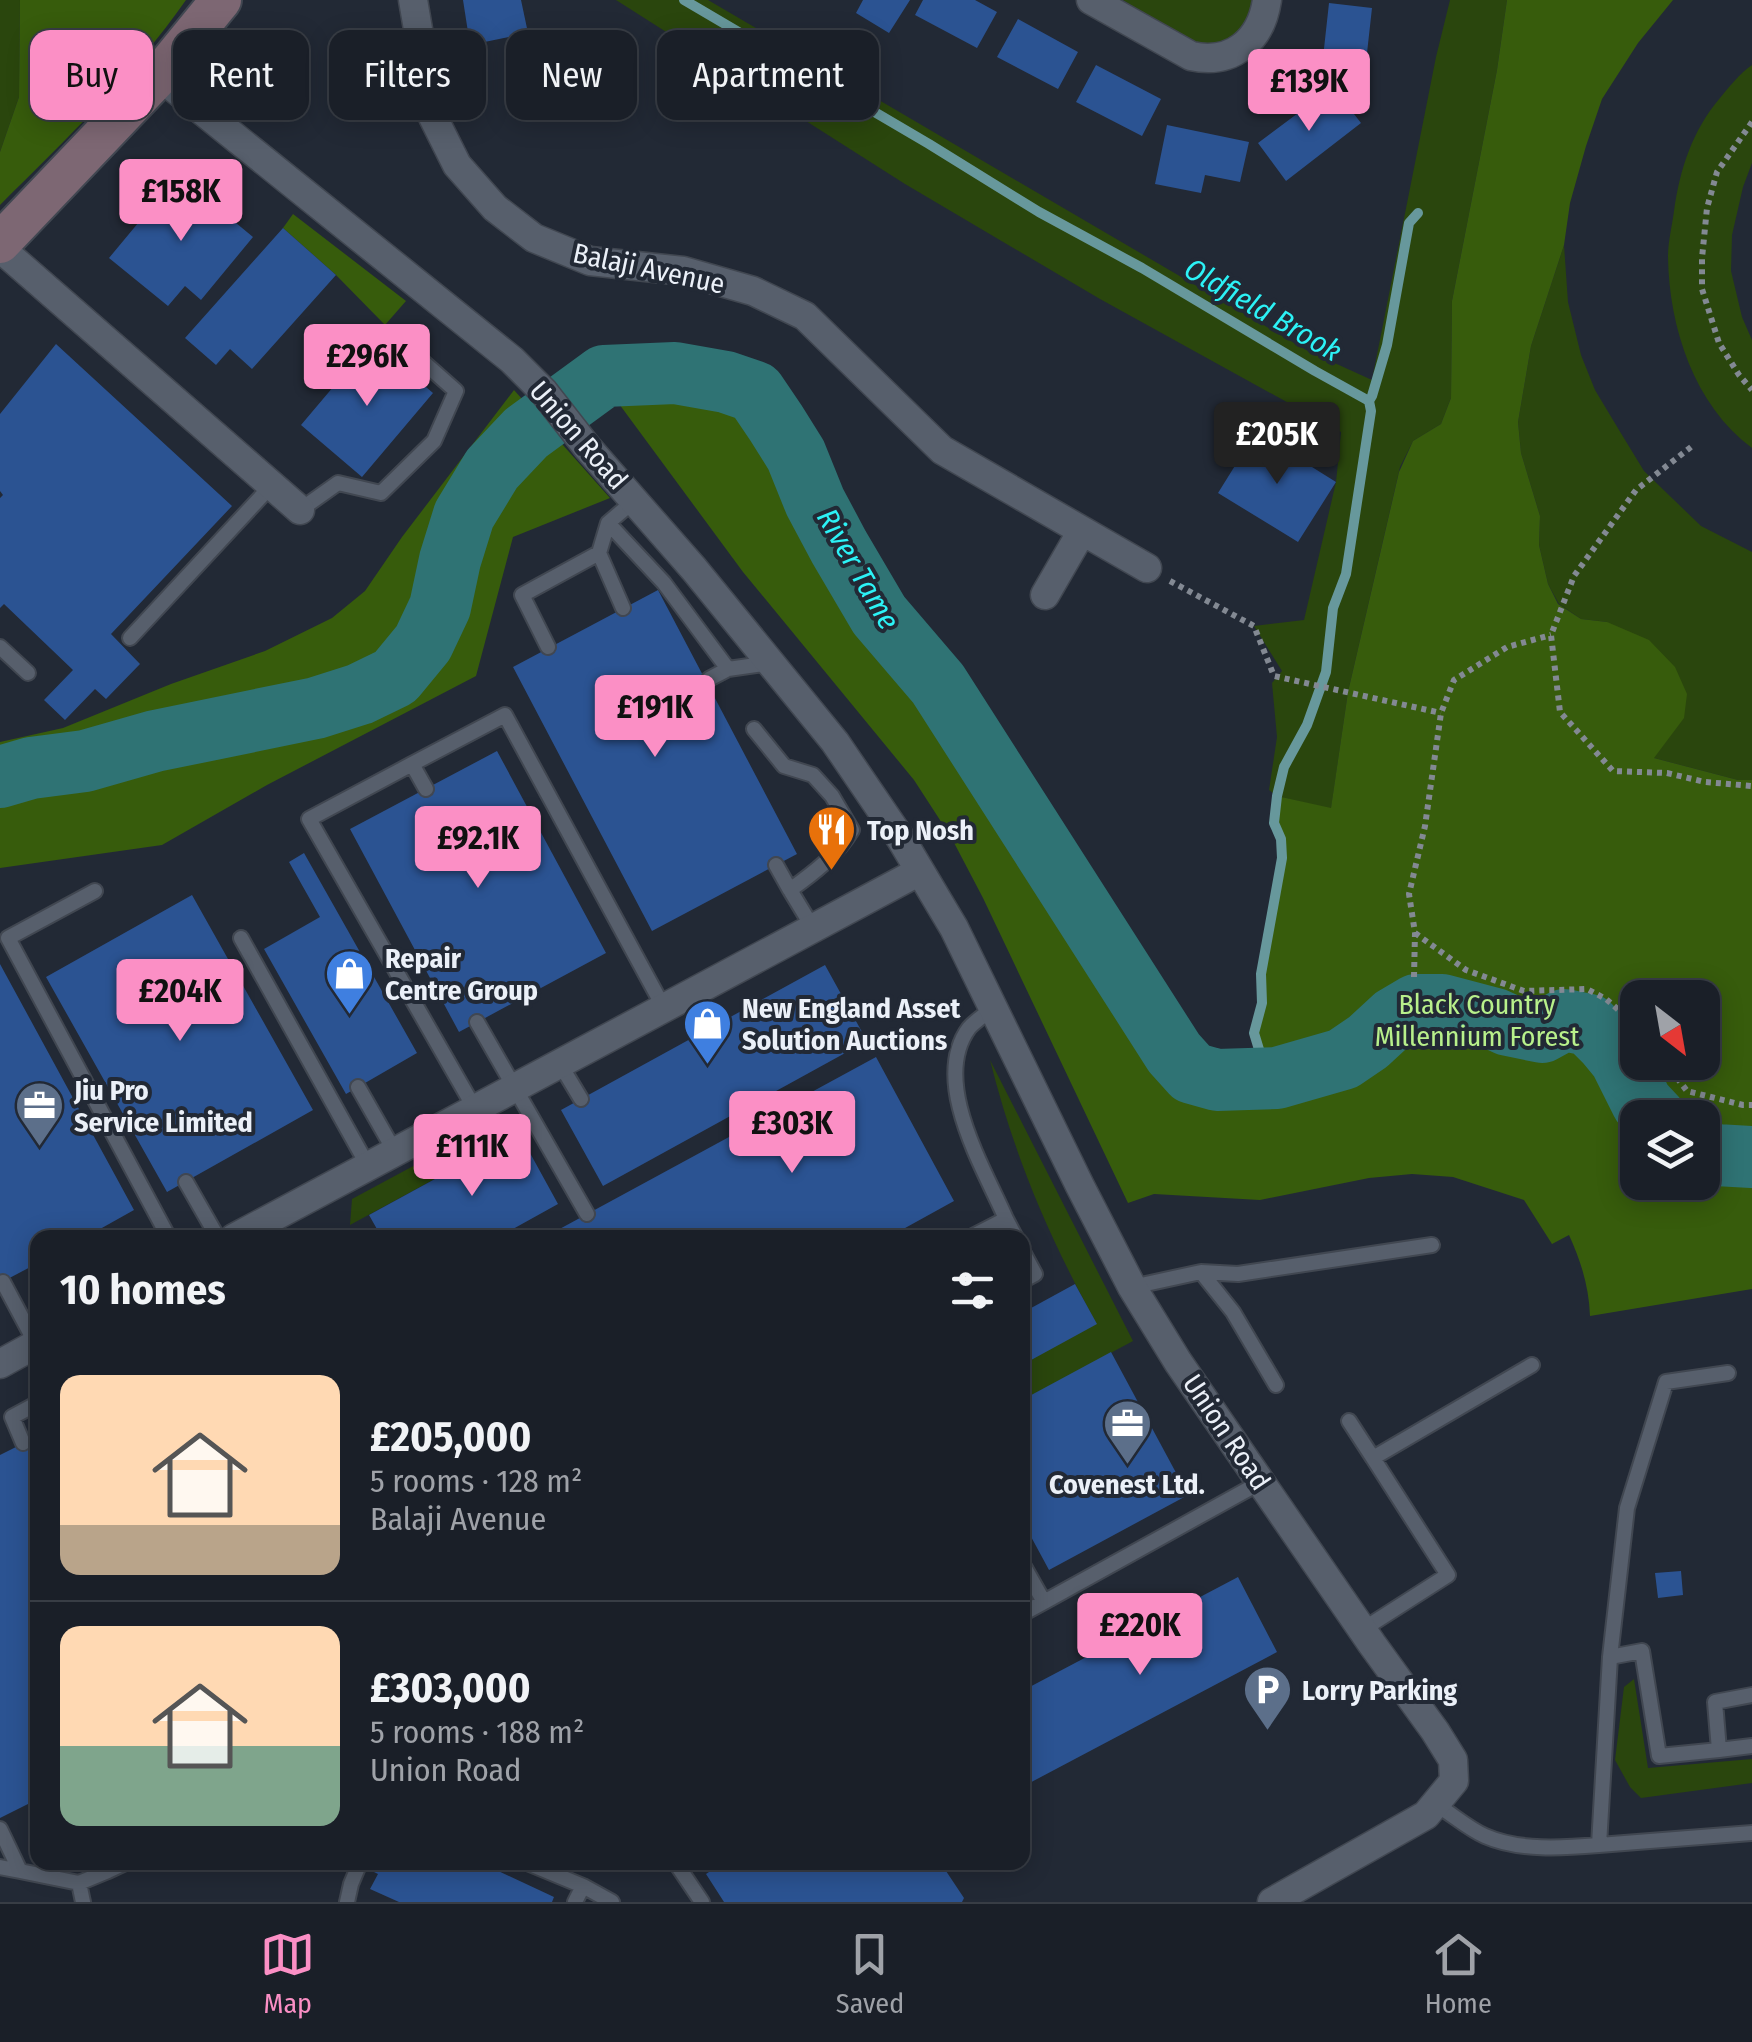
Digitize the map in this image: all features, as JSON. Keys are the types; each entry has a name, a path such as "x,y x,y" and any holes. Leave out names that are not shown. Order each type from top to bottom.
{"street":[{"path":"221,0 160,76 53,184 0,245 300,510"},
{"name":"Balaji Avenue","path":"413,0 433,117 457,165 495,208 534,238 590,261 684,271 752,291 805,316 942,450 1147,568"},
{"path":"1091,0 1191,56 1209,60 1228,57 1256,34 1267,0"},
{"name":"Union Road","path":"160,76 512,360 544,392 835,742 902,839 954,928 1080,1186 1132,1286 1178,1362 1453,1760 1454,1781 1437,1804"},
{"path":"1044,595 1082,531"},
{"path":"249,1230 920,871"},
{"path":"0,1364 30,1347"},
{"path":"1272,1902 1426,1815 1437,1804"}],"lane":[{"path":"300,510 338,482 381,493 434,442 456,391 403,344"},
{"path":"130,638 271,486"},
{"path":"623,608 600,553 608,523 635,500"},
{"path":"608,523 664,582 728,669"},
{"path":"548,648 522,596 600,553"},
{"path":"0,648 28,673"},
{"path":"708,679 728,669 770,663"},
{"path":"475,1109 309,819 505,715 664,1008"},
{"path":"754,729 784,766 813,775 832,796 852,830 821,868 790,890"},
{"path":"412,764 426,789"},
{"path":"776,865 814,928"},
{"path":"95,892 8,938 165,1230"},
{"path":"241,938 368,1166"},
{"path":"993,1008 970,1027 956,1054 954,1082 964,1120 1012,1230"},
{"path":"477,1022 587,1214"},
{"path":"560,1064 581,1099"},
{"path":"358,1087 395,1152"},
{"path":"186,1182 213,1230"},
{"path":"985,1230 1006,1219"},
{"path":"1132,1286 1201,1272 1238,1274 1432,1245"},
{"path":"1201,1272 1233,1312 1276,1385"},
{"path":"3,1282 30,1330"},
{"path":"1373,1458 1532,1366"},
{"path":"1599,1845 1610,1657 1627,1508 1666,1382 1728,1373"},
{"path":"23,1443 6,1421 30,1408"},
{"path":"1349,1421 1448,1575 1362,1630"},
{"path":"1030,1610 1261,1482"},
{"path":"1030,1577 1044,1602"},
{"path":"1610,1657 1642,1651 1660,1756 1752,1746"},
{"path":"1719,1750 1715,1702 1752,1695"},
{"path":"1437,1804 1485,1836 1517,1845 1572,1848 1752,1833"},
{"path":"0,1829 20,1871"},
{"path":"0,1867 79,1882 101,1870"},
{"path":"347,1902 357,1870"},
{"path":"544,1870 612,1902"},
{"path":"680,1870 702,1902"},
{"path":"79,1882 83,1902"},
{"path":"575,1902 583,1886"}],"path":[{"path":"1752,122 1717,172 1707,208 1702,258 1702,290 1719,342 1752,390"},
{"path":"1691,447 1636,490 1574,576 1551,634 1560,712 1613,771 1667,773 1705,782 1752,786"},
{"path":"1147,568 1254,626 1274,676 1441,713"},
{"path":"1414,976 1415,934 1409,894 1425,826 1441,713 1454,680 1507,647 1551,634"},
{"path":"1415,934 1466,970 1524,991 1586,989 1620,1011"},
{"path":"1679,1080 1687,1092 1752,1105"}],"green space":[{"path":"0,0 20,0 19,97 0,152"},
{"path":"20,0 186,0 153,42 153,30 30,30 30,120 84,120 0,205 0,152 19,97"},
{"path":"616,0 708,0 759,30 663,30"},
{"path":"1123,0 1259,0 1258,7 1234,38 1222,45 1208,45 1177,35"},
{"path":"1450,0 1507,0 1452,301 1451,398 1441,424 1413,441 1400,467 1348,692 1331,809 1277,796 1269,790 1277,737 1272,683 1282,671 1254,626 1304,620 1336,482 1341,432 1100,299 804,120 879,120 879,100 1306,350 1372,380"},
{"name":"Black Country Millennium Forest","path":"1507,0 1673,0 1638,43 1602,99 1570,203 1564,245 1531,346 1518,422 1521,453 1540,516 1539,545 1548,584 1558,604 1581,619 1607,622 1649,640 1675,667 1687,694 1684,718 1654,758 1738,780 1752,780 1752,1289 1590,1316 1584,1274 1569,1235 1552,1244 1524,1200 1453,1177 1412,1174 1369,1178 1260,1200 1154,1194 1128,1203 951,837 914,780 743,572 597,374 675,373 726,382 755,392 796,455 815,502 858,582 879,615 938,684 1174,1053 1192,1073 1217,1080 1276,1078 1261,1056 1254,1033 1262,1004 1261,974 1282,858 1281,839 1274,823 1277,796 1331,808 1348,692 1399,472 1413,441 1441,424 1451,398 1452,301"},
{"path":"1752,65 1752,163 1732,235 1731,271 1752,340 1752,448 1715,410 1689,363 1673,310 1668,257 1680,180 1695,137 1720,98"},
{"path":"293,214 406,301 385,325 283,228"},
{"path":"1564,245 1568,302 1581,355 1595,390 1644,471 1701,526 1752,552 1752,780 1738,780 1654,758 1607,622 1581,619 1559,604 1548,584 1539,545 1540,516 1521,453 1518,422 1531,346"},
{"path":"514,390 610,498 513,537 476,676 267,785 162,845 0,868 0,742 63,728 265,651 332,618 365,591"},
{"path":"990,1060 1133,1341 1030,1396 1030,1356 1094,1319 1033,1193"},
{"path":"495,1122 519,1133 350,1225 352,1199"},
{"path":"1634,1679 1648,1768 1752,1759 1752,1783 1641,1798 1615,1760 1624,1687"}],"building":[{"path":"463,0 521,0 527,30 506,30 506,38 486,42 486,30 468,30"},
{"path":"863,0 910,0 889,33 856,13"},
{"path":"923,0 975,0 997,12 977,48 915,15"},
{"path":"1329,3 1372,8 1364,80 1321,76"},
{"path":"1018,19 1078,52 1058,89 997,57"},
{"path":"1096,65 1161,99 1142,136 1076,102"},
{"path":"1333,87 1361,123 1286,181 1258,143"},
{"path":"1167,125 1249,142 1240,182 1205,175 1201,193 1155,184"},
{"path":"178,175 253,237 201,300 185,286 168,306 109,258"},
{"path":"283,228 336,275 252,369 230,349 216,365 185,338"},
{"path":"372,341 433,393 362,477 301,425"},
{"path":"56,344 232,506 111,634 140,664 106,699 95,689 65,720 44,700 73,670 4,604 0,608 0,414"},
{"path":"1256,432 1336,482 1298,542 1218,493"},
{"path":"658,590 797,854 652,931 513,667"},
{"path":"497,751 606,953 459,1032 350,829"},
{"path":"304,853 417,1053 346,1094 264,949 320,917 289,862"},
{"path":"192,895 313,1110 167,1192 46,977"},
{"path":"0,964 134,1210 98,1230 30,1230 30,1267 0,1283"},
{"path":"825,965 867,1041 603,1186 561,1110"},
{"path":"876,1057 954,1201 901,1230 558,1230"},
{"path":"519,1133 558,1204 511,1230 377,1230 369,1215"},
{"path":"1075,1284 1097,1324 1030,1361 1030,1309"},
{"path":"1111,1352 1188,1495 1049,1570 1030,1535 1030,1396"},
{"path":"30,1440 30,1803 0,1818 0,1455"},
{"path":"1681,1571 1683,1595 1658,1598 1655,1573"},
{"path":"1238,1577 1277,1652 1030,1783 1030,1687"},
{"path":"370,1870 496,1870 554,1897 552,1902 399,1902 370,1889 378,1874"},
{"path":"712,1870 945,1870 964,1898 962,1902 724,1902 706,1874"}],"waterway":[{"name":"Oldfield Brook","path":"684,0 1039,212 1369,401 1371,411 1346,574 1333,608 1326,672 1307,725 1284,767 1277,796 1274,823 1281,839 1282,858 1261,974 1262,1003 1254,1033 1261,1056 1277,1078"},
{"path":"1369,401 1387,345 1409,223 1418,213"},
{"name":"River Tame","path":"0,777 316,708 360,694 395,677 423,643 440,607 464,515 492,469 526,433 604,376 675,373 726,382 755,392 776,423 796,455 839,547 879,615 938,684 1174,1053 1192,1073 1217,1080 1277,1078 1343,1059 1416,1005 1442,1005 1542,1032 1564,1020 1589,1025 1620,1059 1640,1100"},
{"name":"River Tame","path":"1720,1155 1752,1157"}],"place":[{"name":"Top Nosh","path":"832,872"},
{"name":"Repair Centre Group","path":"350,1016"},
{"name":"New England Asset Solution Auctions","path":"707,1066"},
{"name":"Jiu Pro Service Limited","path":"39,1148"},
{"name":"Covenest Ltd.","path":"1127,1466"},
{"name":"Lorry Parking","path":"1267,1732"}]}
